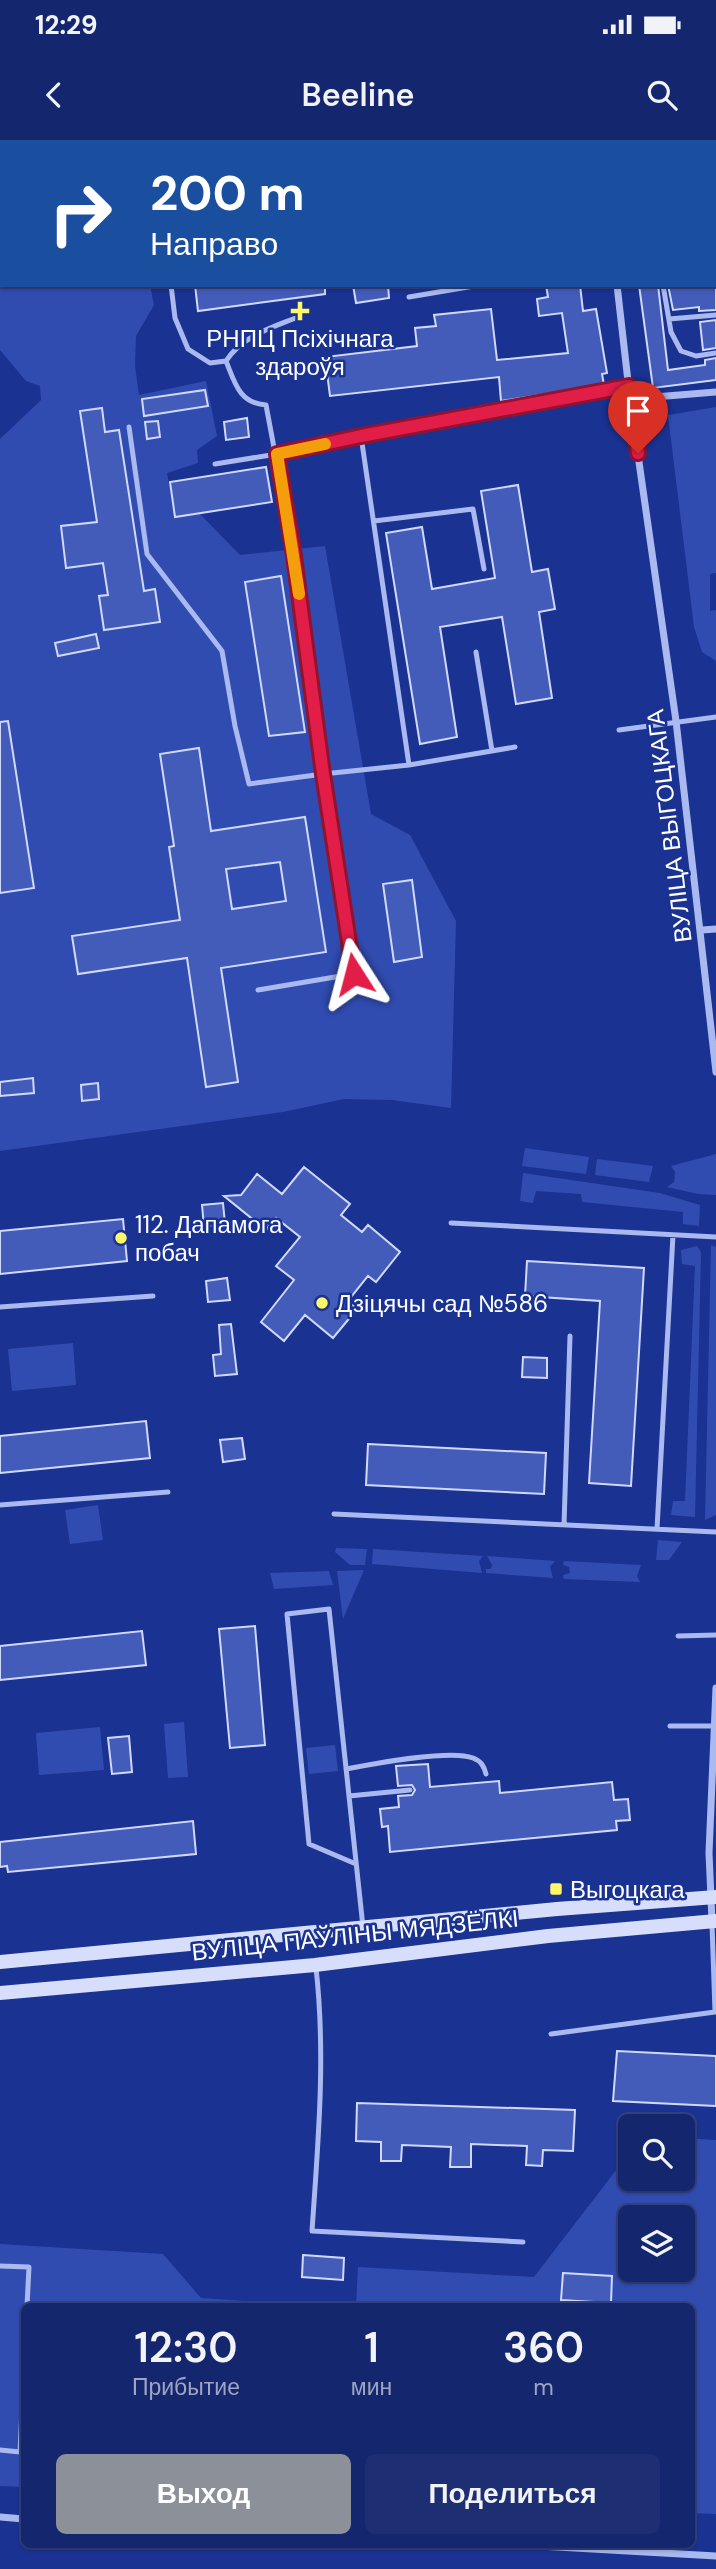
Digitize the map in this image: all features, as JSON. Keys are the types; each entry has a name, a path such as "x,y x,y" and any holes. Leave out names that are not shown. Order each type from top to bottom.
{"street":[{"name":"ВУЛІЦА ВЫГОЦКАГА","path":"617,287 630,399 676,721 702,930 716,1072"},
{"path":"630,399 716,392"},
{"path":"702,930 716,929"},
{"path":"714,1921 709,1853 716,1688"},
{"name":"ВУЛІЦА ПАЎЛІНЫ МЯДЗЁЛКІ","path":"0,1962 713,1898"},
{"name":"ВУЛІЦА ПАЎЛІНЫ МЯДЗЁЛКІ","path":"0,1993 315,1965 548,1936 714,1921"},
{"path":"0,2517 21,2519"},
{"path":"575,2548 716,2556"}],"lane":[{"path":"171,287 175,318 188,349 211,363 226,361"},
{"path":"409,297 468,287"},
{"path":"663,287 671,332 681,351 696,356 716,353"},
{"path":"668,320 716,314"},
{"path":"226,361 234,347 256,334 298,317"},
{"path":"226,361 237,390 253,404 266,405 277,454 354,974 258,990"},
{"path":"215,464 629,386"},
{"path":"129,427 147,554 222,651 235,726 249,784 409,765 515,747"},
{"path":"361,436 409,765"},
{"path":"374,521 473,509 484,569"},
{"path":"476,652 492,751"},
{"path":"619,730 716,717"},
{"path":"451,1223 716,1237"},
{"path":"657,1529 673,1235"},
{"path":"0,1307 153,1296"},
{"path":"564,1525 570,1336"},
{"path":"0,1506 168,1492"},
{"path":"334,1514 716,1532"},
{"path":"356,1864 309,1844 287,1614 329,1609 363,1928"},
{"path":"678,1636 716,1635"},
{"path":"670,1726 714,1726"},
{"path":"346,1769 460,1755 474,1758 484,1765 486,1774"},
{"path":"349,1796 410,1790"},
{"path":"551,2034 715,2012 714,1921"},
{"path":"315,1965 320,2004 321,2088 312,2231 523,2242"},
{"path":"0,2266 29,2267 27,2303"},
{"path":"0,2450 21,2453"}],"shaded area":[{"path":"0,287 150,287 154,305 136,336 135,366 139,395 206,381 217,436 197,450 198,463 167,473 175,517 199,513 240,555 325,546 371,814 410,835 456,921 451,1108 392,1100 344,1099 283,1112 0,1151 0,439 41,400 40,386 26,381 0,350"},
{"path":"716,407 716,573 710,574 710,611 716,610 716,661 702,652 694,627 668,415"},
{"path":"525,1148 589,1157 586,1174 522,1166"},
{"path":"716,1154 716,1195 667,1187 674,1182 675,1172 671,1166"},
{"path":"597,1159 653,1166 649,1182 595,1175"},
{"path":"523,1173 660,1193 700,1205 699,1226 683,1224 683,1212 582,1202 581,1194 536,1191 533,1203 520,1201"},
{"path":"711,1245 716,1247 716,1515 705,1520"},
{"path":"697,1246 701,1252 695,1517 671,1515 673,1501 685,1501 695,1266 682,1264 681,1250"},
{"path":"73,1343 76,1385 12,1391 8,1349"},
{"path":"98,1505 103,1540 70,1544 65,1510"},
{"path":"658,1540 682,1542 669,1560 656,1560"},
{"path":"336,1548 367,1549 365,1565 350,1565 335,1552"},
{"path":"373,1549 483,1556 479,1561 482,1573 372,1564"},
{"path":"487,1556 555,1561 550,1567 553,1578 486,1573 486,1569 491,1569 492,1565"},
{"path":"564,1561 641,1565 637,1576 640,1582 564,1579 563,1575 570,1573 569,1567 563,1565"},
{"path":"364,1570 343,1619 337,1571"},
{"path":"329,1571 333,1585 274,1589 270,1573"},
{"path":"184,1722 188,1777 168,1778 164,1724"},
{"path":"100,1727 104,1770 39,1775 36,1733"},
{"path":"335,1745 338,1771 309,1774 306,1748"},
{"path":"695,2139 716,2140 716,2514 695,2513 695,2303 356,2303 358,2267 534,2277 618,2168 618,2191 695,2191"},
{"path":"0,2244 163,2254 201,2298 275,2303 21,2303 21,2487 0,2486"}],"building":[{"path":"195,287 325,287 325,294 198,311"},
{"path":"353,287 388,287 389,298 356,303"},
{"path":"546,287 580,287 583,311 596,309 607,373 602,374 604,385 501,401 499,377 330,396 325,357 417,346 415,328 436,326 434,315 491,309 497,360 568,353 562,313 539,316 537,299 548,297"},
{"path":"639,287 658,287 668,370 705,365 705,360 716,358 716,380 653,388"},
{"path":"668,287 716,287 716,310 699,311 699,307 673,310"},
{"path":"716,320 716,348 703,350 700,322"},
{"path":"205,390 208,406 144,416 142,399"},
{"path":"102,408 105,432 119,430 144,591 155,589 160,622 104,630 99,596 108,595 103,563 66,568 61,526 97,522 80,411"},
{"path":"247,418 249,437 226,440 224,422"},
{"path":"158,421 160,437 147,439 145,422"},
{"path":"266,467 272,502 175,517 170,482"},
{"path":"518,485 532,572 548,569 555,609 539,612 552,698 516,704 502,617 440,627 457,737 420,744 386,533 422,527 432,589 495,578 481,491"},
{"path":"281,576 305,732 269,736 245,582"},
{"path":"96,634 99,648 58,656 55,643"},
{"path":"8,721 34,888 0,893 0,722"},
{"path":"199,748 211,831 305,817 326,952 221,968 238,1082 206,1087 187,958 78,974 72,936 180,920 169,847 174,846 160,754","holes":["280,862 286,901 232,909 226,869"]},
{"path":"412,880 422,957 394,962 383,884"},
{"path":"33,1078 34,1093 0,1096 0,1082"},
{"path":"98,1083 99,1099 82,1101 81,1085"},
{"path":"304,1167 350,1204 341,1215 362,1232 368,1225 400,1252 376,1282 368,1276 348,1301 357,1309 333,1338 305,1315 284,1341 261,1322 294,1280 276,1266 300,1237 276,1218 266,1230 224,1196 241,1195 257,1174 282,1194"},
{"path":"223,1203 225,1224 204,1227 202,1205"},
{"path":"123,1219 127,1261 0,1274 0,1231"},
{"path":"527,1261 644,1268 631,1486 589,1483 600,1301 525,1296"},
{"path":"227,1278 230,1300 208,1302 206,1281"},
{"path":"231,1324 237,1374 215,1376 213,1355 221,1354 219,1325"},
{"path":"523,1357 547,1358 547,1378 522,1377"},
{"path":"146,1421 150,1458 0,1473 0,1436"},
{"path":"242,1438 245,1459 223,1462 220,1440"},
{"path":"368,1444 546,1453 544,1494 366,1485"},
{"path":"255,1626 265,1745 230,1748 219,1629"},
{"path":"142,1631 146,1665 0,1680 0,1646"},
{"path":"129,1736 132,1772 112,1774 108,1738"},
{"path":"428,1764 430,1787 499,1781 500,1793 612,1782 614,1800 628,1799 630,1820 616,1821 617,1830 390,1852 388,1826 382,1827 380,1809 399,1807 398,1796 412,1795 415,1790 412,1785 398,1786 396,1766"},
{"path":"193,1821 196,1854 8,1872 7,1866 0,1867 0,1842"},
{"path":"617,2051 716,2056 716,2106 613,2101"},
{"path":"357,2103 575,2110 573,2151 543,2150 542,2166 526,2165 527,2146 471,2144 471,2167 450,2167 451,2147 402,2145 401,2161 381,2161 381,2142 356,2141"},
{"path":"303,2255 344,2258 343,2280 302,2277"},
{"path":"563,2273 612,2276 611,2303 561,2300"}],"slow traffic":[{"path":"299,594 277,454 325,444"}],"place":[{"name":"РНПЦ Псіхічнага здароўя","path":"300,311"},
{"name":"112. Дапамога побач","path":"121,1238"},
{"name":"Дзіцячы сад №586","path":"322,1303"},
{"name":"Выгоцкага","path":"556,1889"}],"route":[{"path":"354,974 277,454 629,386 638,453"}]}
